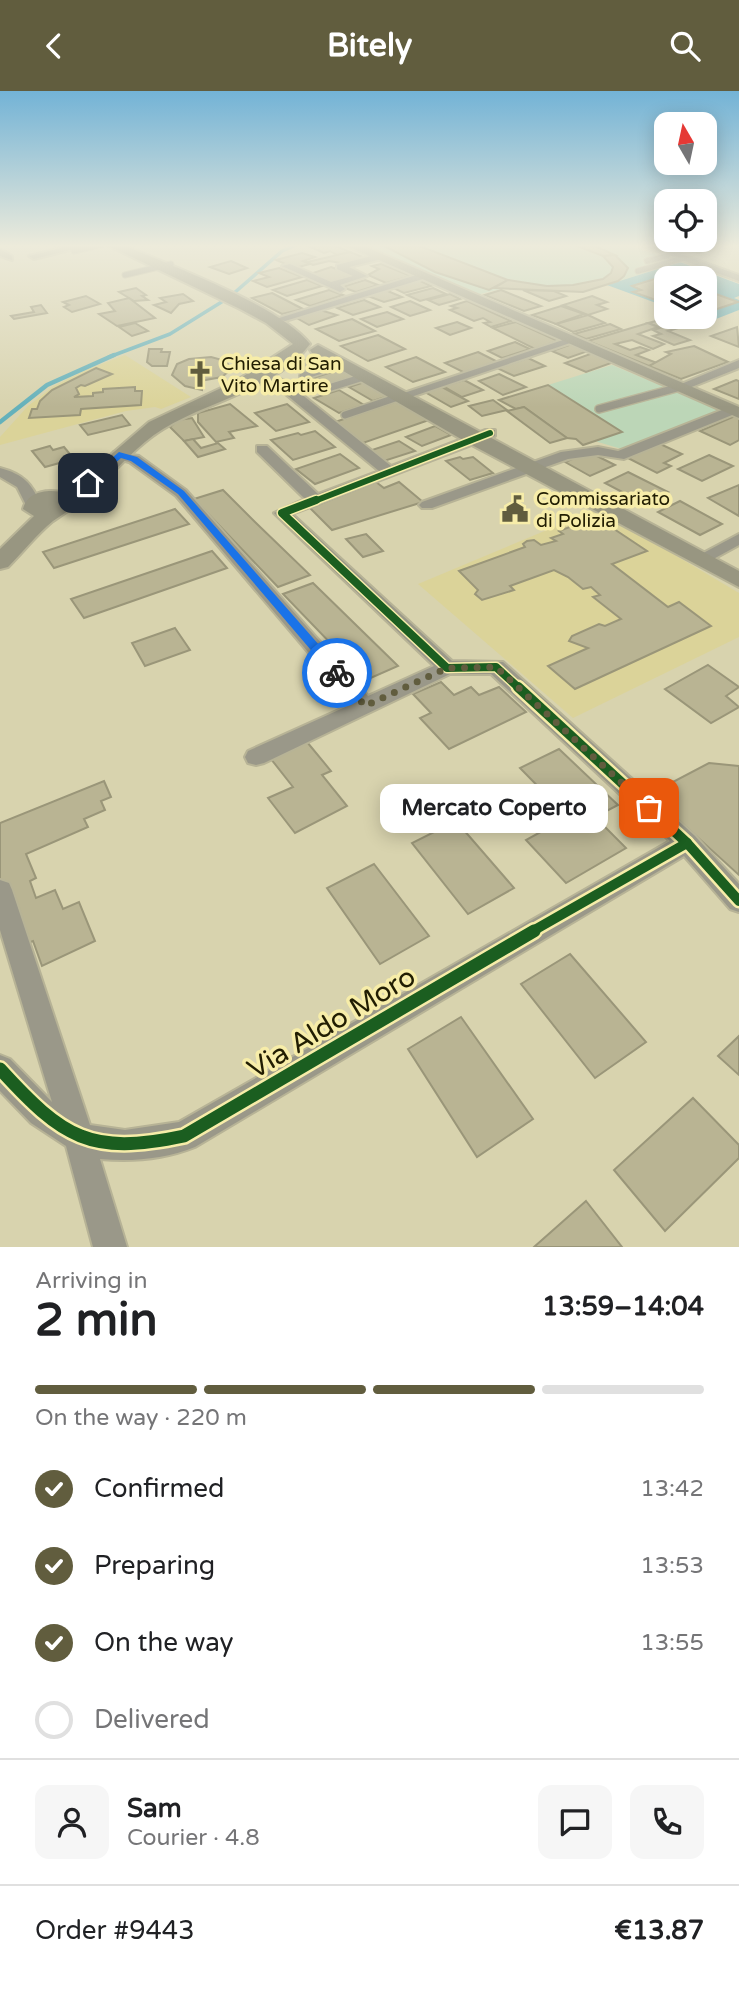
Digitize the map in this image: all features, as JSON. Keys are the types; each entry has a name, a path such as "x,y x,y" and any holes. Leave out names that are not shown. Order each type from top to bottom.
{"street":[{"path":"237,299 366,376 406,394 573,340"},
{"path":"276,320 346,299"},
{"path":"477,299 735,411"},
{"path":"276,320 294,335 537,465 708,554 739,563"},
{"path":"0,562 59,504 170,417 208,403 280,362 317,346"},
{"path":"680,387 739,364"},
{"path":"257,375 281,384 388,471"},
{"path":"427,505 537,465 589,451 619,456 735,411"},
{"path":"447,668 282,513 482,436"},
{"path":"262,449 315,500"},
{"path":"119,455 134,459 181,492 365,706"},
{"path":"0,472 16,478 28,488 33,506"},
{"path":"0,549 29,517 33,506 43,498 59,504"},
{"path":"708,554 739,539"},
{"path":"708,554 739,580"},
{"path":"256,757 447,668 496,667 687,843 739,901"},
{"name":"Via Aldo Moro","path":"2,1078 40,1112 79,1139 115,1147 150,1145 184,1136 687,843"},
{"path":"0,890 79,1139 110,1247"}],"lane":[{"path":"303,376 344,363"},
{"path":"325,389 366,376"},
{"path":"599,409 680,387"},
{"path":"345,415 406,394"}],"shaded area":[{"path":"125,355 191,397 161,409 155,407 126,411 0,445 0,437 28,406 54,386"},
{"path":"597,509 739,593 739,637 573,718 418,584"}],"green space":[{"path":"612,365 721,411 625,450 598,442 595,440 621,431 548,385"}],"water":[{"path":"717,299 739,300 739,310 717,319"}],"building":[{"path":"91,299 100,304 72,312 64,307 69,305 63,302"},
{"path":"130,299 155,318 117,326 99,314 115,311 108,303"},
{"path":"161,299 193,301 179,304 171,313 154,305 166,302"},
{"path":"254,299 284,299 303,309 282,314"},
{"path":"299,299 331,299 310,306 296,300"},
{"path":"432,299 460,299 439,305 428,300"},
{"path":"495,299 523,299 541,306 524,311"},
{"path":"583,299 599,299 607,302 597,305 607,309 588,315 563,305"},
{"path":"717,299 738,302 717,309"},
{"path":"364,300 380,307 353,315 337,308"},
{"path":"410,301 430,310 410,316 391,307"},
{"path":"467,301 511,321 491,327 484,323 490,322 483,318 474,321 450,310 457,308 451,306"},
{"path":"41,305 47,313 14,319 11,316 34,312 31,307"},
{"path":"561,306 584,314 556,324 532,315"},
{"path":"320,310 337,315 309,325 295,317"},
{"path":"387,312 403,319 377,327 361,319"},
{"path":"588,315 605,323 573,332 556,324"},
{"path":"352,319 375,331 339,341 316,329"},
{"path":"457,322 471,328 450,335 436,328"},
{"path":"516,322 558,341 535,349 493,328"},
{"path":"135,323 148,331 132,336 119,327"},
{"path":"648,323 654,325 654,328 638,334 664,344 653,349 632,340 615,344 630,350 640,347 649,350 636,355 657,363 649,366 588,341"},
{"path":"610,324 621,329 586,339 574,334"},
{"path":"737,327 739,347 711,336"},
{"path":"675,329 668,331 690,340 674,345 653,336 661,334 653,330"},
{"path":"378,335 405,349 368,361 341,346"},
{"path":"515,342 530,349 502,358 488,351"},
{"path":"572,344 588,351 568,358 552,351"},
{"path":"694,346 728,362 681,379 649,366 671,354 666,352"},
{"path":"149,349 170,352 167,366 152,366 147,362"},
{"path":"478,352 498,362 465,373 445,363"},
{"path":"593,353 614,362 586,372 565,363"},
{"path":"325,354 339,362 305,372 291,364"},
{"name":"Chiesa di San Vito Martire","path":"211,357 226,361 231,369 222,377 200,381 197,385 202,387 202,390 185,386 172,375 177,364 189,359"},
{"path":"416,357 445,372 413,382 386,367"},
{"path":"528,358 545,366 514,376 497,368"},
{"path":"347,367 362,375 328,386 313,378"},
{"path":"96,368 112,374 76,388 79,394 74,397 93,396 93,393 103,392 103,389 135,387 135,391 142,391 141,405 81,409 80,415 29,418 32,409 37,409 40,401 52,390"},
{"path":"499,374 526,387 503,395 479,381"},
{"path":"371,380 395,394 373,401 349,387"},
{"path":"464,380 483,390 462,397 443,386"},
{"path":"739,381 739,399 714,389"},
{"path":"548,385 622,432 583,445 576,439 567,438 524,407 516,409 499,400"},
{"path":"442,387 468,401 451,407 425,392"},
{"path":"339,390 364,405 339,413 314,398"},
{"path":"493,400 507,410 482,416 469,406"},
{"path":"397,401 429,420 363,443 332,423"},
{"path":"230,404 257,426 229,432 234,438 216,442 198,422 198,413"},
{"path":"287,404 309,422 276,431 255,413"},
{"path":"524,407 567,438 550,443 507,411"},
{"path":"122,415 130,425 88,435 80,425"},
{"path":"735,416 739,418 739,440 730,445 700,431"},
{"path":"192,418 204,437 184,441 170,427 178,420"},
{"path":"435,426 451,435 422,446 406,437"},
{"path":"315,431 335,447 293,460 271,440 298,433 301,435"},
{"path":"193,439 201,448 218,443 225,449 198,457 184,441"},
{"path":"399,441 415,451 384,461 369,451"},
{"path":"658,443 682,454 664,463 671,466 657,473 626,457"},
{"path":"50,446 53,450 64,447 74,459 45,467 32,451"},
{"path":"589,452 615,465 590,476 565,462"},
{"path":"340,454 359,468 315,484 296,469"},
{"path":"709,455 733,466 702,481 678,469"},
{"path":"473,457 493,473 470,480 446,461"},
{"path":"628,472 668,492 645,504 605,483"},
{"path":"376,482 384,488 399,482 423,502 332,530 310,508"},
{"path":"739,485 739,516 708,498"},
{"path":"223,490 310,575 278,587 194,499"},
{"path":"680,501 722,524 700,535 658,512"},
{"path":"175,509 189,524 54,568 43,552"},
{"path":"596,517 647,551 612,564 668,607 679,602 711,626 575,689 548,666 588,648 569,641 572,636 599,624 605,626 621,619 593,597 600,595 591,587 583,589 554,570 510,586 514,590 482,600 475,594 478,590 459,571 525,547 523,544 527,541 534,540 541,545 556,541 551,538 563,534 559,531"},
{"path":"366,534 383,551 363,557 346,539"},
{"path":"212,551 227,568 84,618 71,599"},
{"path":"313,583 398,666 366,680 283,594"},
{"path":"175,628 190,650 145,666 132,643"},
{"path":"708,665 739,687 726,696 739,707 711,723 665,689"},
{"path":"441,682 454,695 471,687 479,695 499,687 526,712 449,749 420,718 431,713 413,694"},
{"path":"307,742 331,771 322,775 347,806 295,833 268,798 293,787 271,759"},
{"path":"559,749 618,805 595,817 626,848 566,883 526,840 568,817 520,768"},
{"path":"709,763 739,766 739,875 650,794"},
{"path":"104,781 111,797 101,801 105,810 84,819 88,827 26,854 36,878 30,881 36,898 55,890 63,909 79,902 95,941 42,966 33,941 23,945 0,879 0,823"},
{"path":"456,821 514,888 468,914 412,843"},
{"path":"374,864 429,936 380,964 327,888"},
{"path":"570,954 646,1042 595,1078 521,984"},
{"path":"461,1017 533,1119 477,1157 408,1049"},
{"path":"739,1036 739,1075 718,1056"},
{"path":"693,1098 739,1145 739,1158 665,1231 614,1170"},
{"path":"586,1201 622,1247 534,1247"}],"waterway":[{"path":"112,356 170,334 226,299"},
{"path":"0,422 47,385 112,356"}],"cycle path":[{"path":"490,433 282,513 447,668 496,667 687,843 739,901"},
{"path":"0,1069 41,1112 80,1137 101,1144 125,1145 184,1136 687,843"}],"way so far":[{"path":"337,673 365,706 447,668 496,667 649,808"}],"place":[{"name":"Chiesa di San Vito Martire","path":"200,374"},
{"name":"Commissariato di Polizia","path":"515,509"},
{"name":"Mercato Coperto","path":"649,808"}],"route":[{"path":"88,483 119,455 134,459 181,492 337,673"}]}
